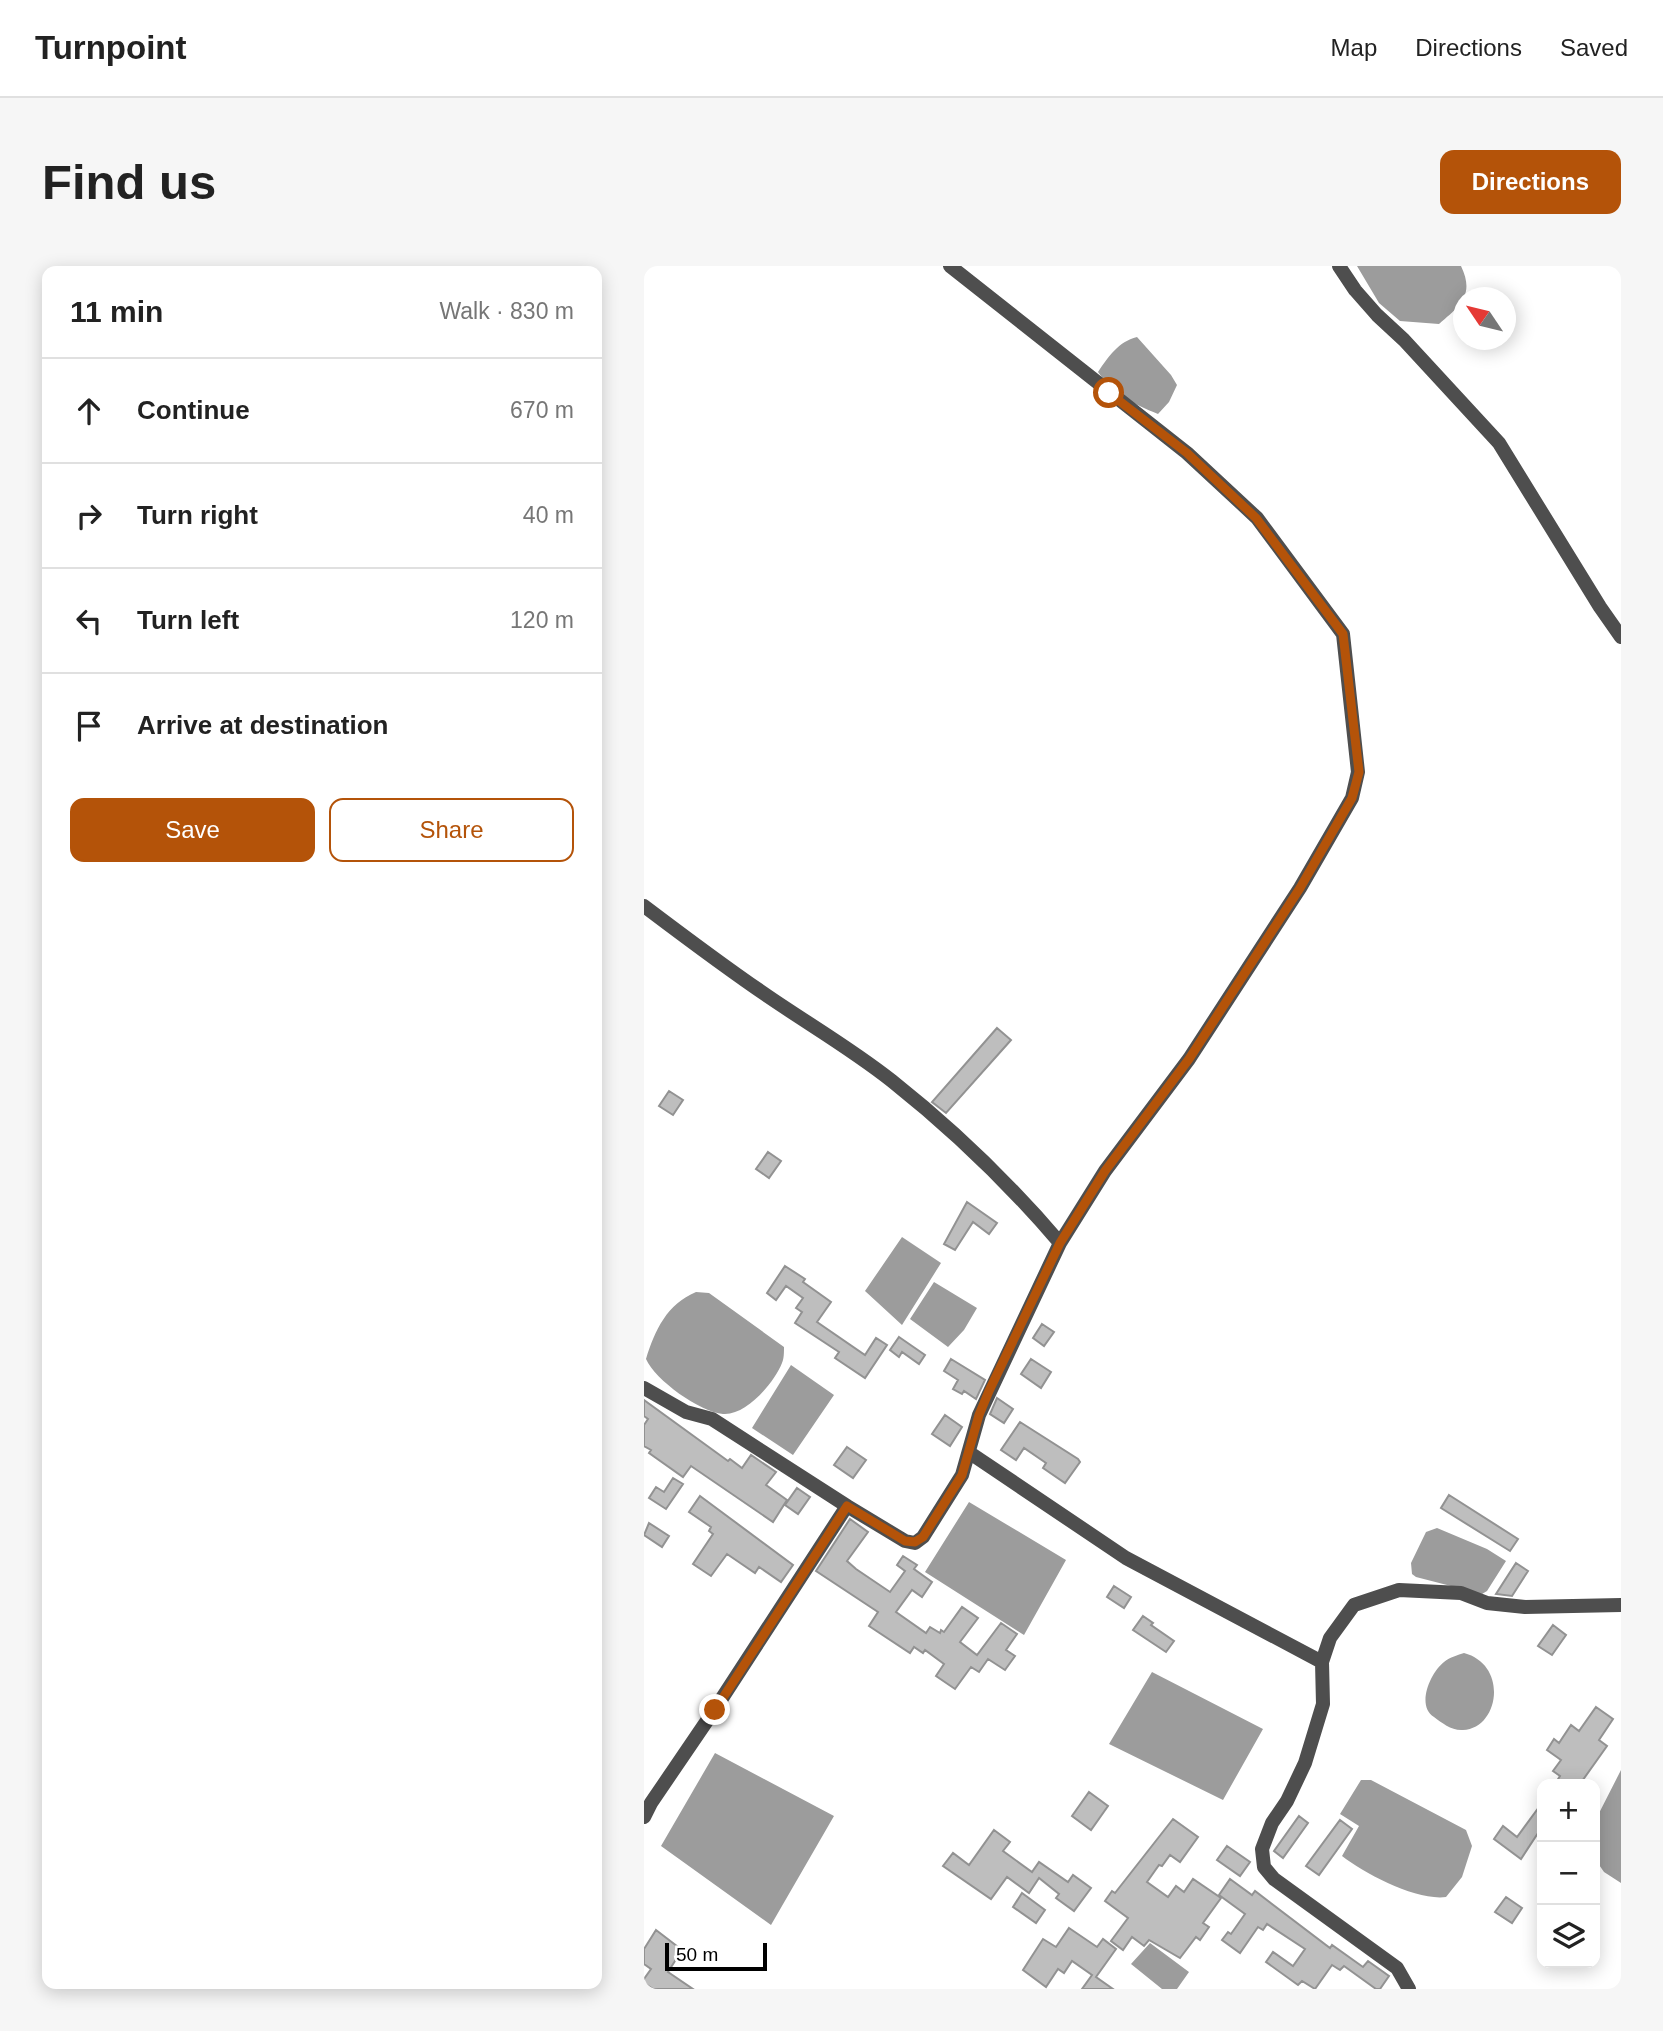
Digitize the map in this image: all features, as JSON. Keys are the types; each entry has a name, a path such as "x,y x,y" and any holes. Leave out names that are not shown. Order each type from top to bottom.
{"street":[{"path":"644,1388 686,1412 712,1419 905,1541 915,1542 923,1537 962,1475 984,1403 1060,1243 1105,1171 1217,1017 1300,888 1352,798 1359,772 1343,634 1256,518 1187,453 950,266"},
{"path":"1339,266 1377,315 1404,340 1499,443 1621,637"},
{"path":"644,906 769,997 824,1032 900,1087 991,1166 1060,1243"},
{"path":"970,1453 1126,1558 1322,1662"},
{"path":"644,1817 847,1506"},
{"path":"1409,1989 1397,1968 1275,1880 1264,1867 1262,1849 1272,1823 1287,1801 1305,1763 1323,1704 1322,1662 1330,1638 1354,1605 1399,1590 1461,1593 1487,1603 1525,1607 1621,1605"}],"shaded area":[{"path":"1357,266 1461,266 1465,276 1466,287 1453,287 1453,311 1439,324 1400,321 1379,303"},
{"path":"1137,337 1177,385 1169,402 1158,414 1125,398 1098,372 1119,346"},
{"path":"902,1237 941,1263 902,1325 865,1291"},
{"path":"934,1282 977,1308 964,1330 948,1347 910,1319"},
{"path":"696,1292 709,1293 784,1347 782,1363 773,1380 758,1397 741,1410 723,1414 703,1408 668,1385 646,1359 664,1319 677,1303"},
{"path":"791,1365 834,1395 793,1455 752,1428"},
{"path":"969,1502 1066,1560 1024,1635 925,1572"},
{"path":"1437,1528 1487,1549 1506,1561 1487,1591 1482,1594 1412,1574 1411,1563 1426,1532"},
{"path":"1464,1653 1478,1660 1488,1670 1493,1682 1494,1696 1485,1719 1475,1727 1459,1730 1434,1717 1426,1705 1426,1698 1430,1681 1439,1667"},
{"path":"1152,1672 1263,1729 1223,1800 1109,1744"},
{"path":"715,1753 834,1816 771,1925 661,1846"},
{"path":"1621,1770 1621,1883 1600,1866 1600,1811"},
{"path":"1361,1780 1371,1780 1466,1830 1472,1846 1462,1877 1446,1897 1406,1891 1364,1871 1342,1856 1359,1826 1340,1814"},
{"path":"1150,1943 1189,1972 1177,1989 1162,1989 1131,1964"}],"building":[{"path":"997,1028 1011,1040 946,1113 932,1102"},
{"path":"669,1091 683,1100 673,1115 659,1106"},
{"path":"768,1152 781,1161 769,1178 756,1169"},
{"path":"967,1202 997,1223 989,1234 973,1222 955,1250 944,1244"},
{"path":"785,1266 831,1302 817,1322 865,1355 876,1338 887,1345 865,1378 835,1358 839,1352 795,1323 802,1312 796,1308 803,1298 786,1286 776,1300 767,1293"},
{"path":"1042,1324 1054,1332 1044,1346 1033,1338"},
{"path":"899,1337 925,1355 919,1364 902,1352 899,1357 890,1350"},
{"path":"951,1359 985,1380 976,1399 964,1391 962,1394 953,1389 958,1380 944,1371"},
{"path":"1031,1359 1051,1372 1041,1388 1021,1374"},
{"path":"997,1398 1013,1409 1004,1423 990,1414"},
{"path":"644,1400 728,1461 730,1459 742,1468 751,1455 776,1472 766,1485 787,1500 773,1522 691,1466 683,1477 649,1453 651,1450 644,1446 644,1425 648,1419 644,1416"},
{"path":"945,1415 962,1427 950,1446 932,1434"},
{"path":"1020,1422 1078,1459 1080,1462 1065,1483 1043,1468 1046,1463 1024,1448 1016,1460 1001,1450"},
{"path":"847,1447 866,1460 853,1478 834,1465"},
{"path":"673,1478 683,1484 666,1509 649,1498 656,1487 664,1492"},
{"path":"797,1488 810,1497 798,1514 785,1505"},
{"path":"1449,1495 1518,1539 1510,1551 1441,1508"},
{"path":"700,1496 793,1565 781,1582 759,1567 755,1573 727,1554 711,1576 693,1564 713,1534 709,1531 711,1527 689,1512"},
{"path":"850,1519 868,1532 847,1561 856,1569 890,1592 905,1571 897,1565 903,1556 917,1565 914,1569 932,1582 922,1597 912,1590 896,1612 926,1633 930,1627 940,1633 941,1630 944,1632 962,1607 978,1618 960,1642 977,1655 1001,1623 1017,1634 1006,1650 1015,1656 1005,1670 988,1659 979,1672 971,1667 955,1689 936,1676 944,1664 925,1650 923,1653 914,1647 910,1653 869,1626 878,1612 816,1571"},
{"path":"649,1523 669,1536 662,1547 644,1535"},
{"path":"1516,1563 1528,1571 1512,1596 1496,1594"},
{"path":"1114,1586 1131,1597 1124,1608 1107,1597"},
{"path":"1143,1616 1174,1641 1166,1652 1133,1630"},
{"path":"1553,1625 1566,1635 1552,1655 1538,1646"},
{"path":"1596,1707 1613,1719 1599,1740 1607,1746 1584,1779 1558,1779 1560,1776 1553,1771 1561,1760 1547,1750 1554,1739 1559,1743 1571,1725 1579,1731"},
{"path":"1089,1792 1108,1806 1091,1830 1072,1816"},
{"path":"1537,1810 1537,1835 1521,1859 1494,1839 1503,1826 1517,1837"},
{"path":"1299,1816 1308,1823 1283,1858 1274,1851"},
{"path":"1173,1819 1198,1837 1180,1862 1170,1855 1147,1882 1168,1897 1176,1886 1184,1892 1193,1879 1221,1898 1203,1923 1209,1927 1200,1940 1196,1937 1180,1958 1149,1940 1144,1946 1132,1937 1123,1950 1111,1941 1128,1918 1105,1901 1112,1891 1115,1893"},
{"path":"1340,1820 1352,1829 1319,1875 1306,1866"},
{"path":"994,1830 1010,1842 1003,1851 1032,1872 1039,1862 1068,1882 1073,1875 1091,1888 1074,1911 1056,1898 1059,1894 1039,1878 1029,1893 1007,1877 991,1899 943,1866 953,1853 969,1865"},
{"path":"1227,1846 1250,1862 1240,1876 1217,1860"},
{"path":"1230,1879 1252,1895 1255,1891 1330,1948 1332,1945 1363,1967 1368,1961 1389,1976 1380,1989 1376,1989 1344,1966 1340,1970 1332,1965 1315,1989 1302,1981 1298,1985 1266,1962 1273,1952 1293,1966 1305,1949 1267,1924 1263,1930 1258,1927 1240,1953 1222,1940 1228,1932 1231,1934 1245,1914 1219,1895"},
{"path":"1022,1893 1045,1910 1036,1923 1013,1907"},
{"path":"1506,1897 1522,1908 1512,1923 1495,1912"},
{"path":"1069,1928 1097,1947 1103,1939 1116,1949 1096,1977 1113,1989 1082,1989 1092,1975 1072,1961 1064,1973 1058,1969 1046,1987 1023,1970 1043,1939 1056,1947"},
{"path":"656,1930 682,1950 668,1972 693,1989 653,1989 644,1983 651,1969 644,1964 644,1949"}],"route":[{"path":"715,1710 847,1506 905,1541 915,1542 923,1537 962,1475 979,1415 989,1391 1060,1243 1105,1171 1189,1059 1237,986 1300,888 1352,798 1359,772 1343,634 1256,518 1187,453 1109,393"}]}
